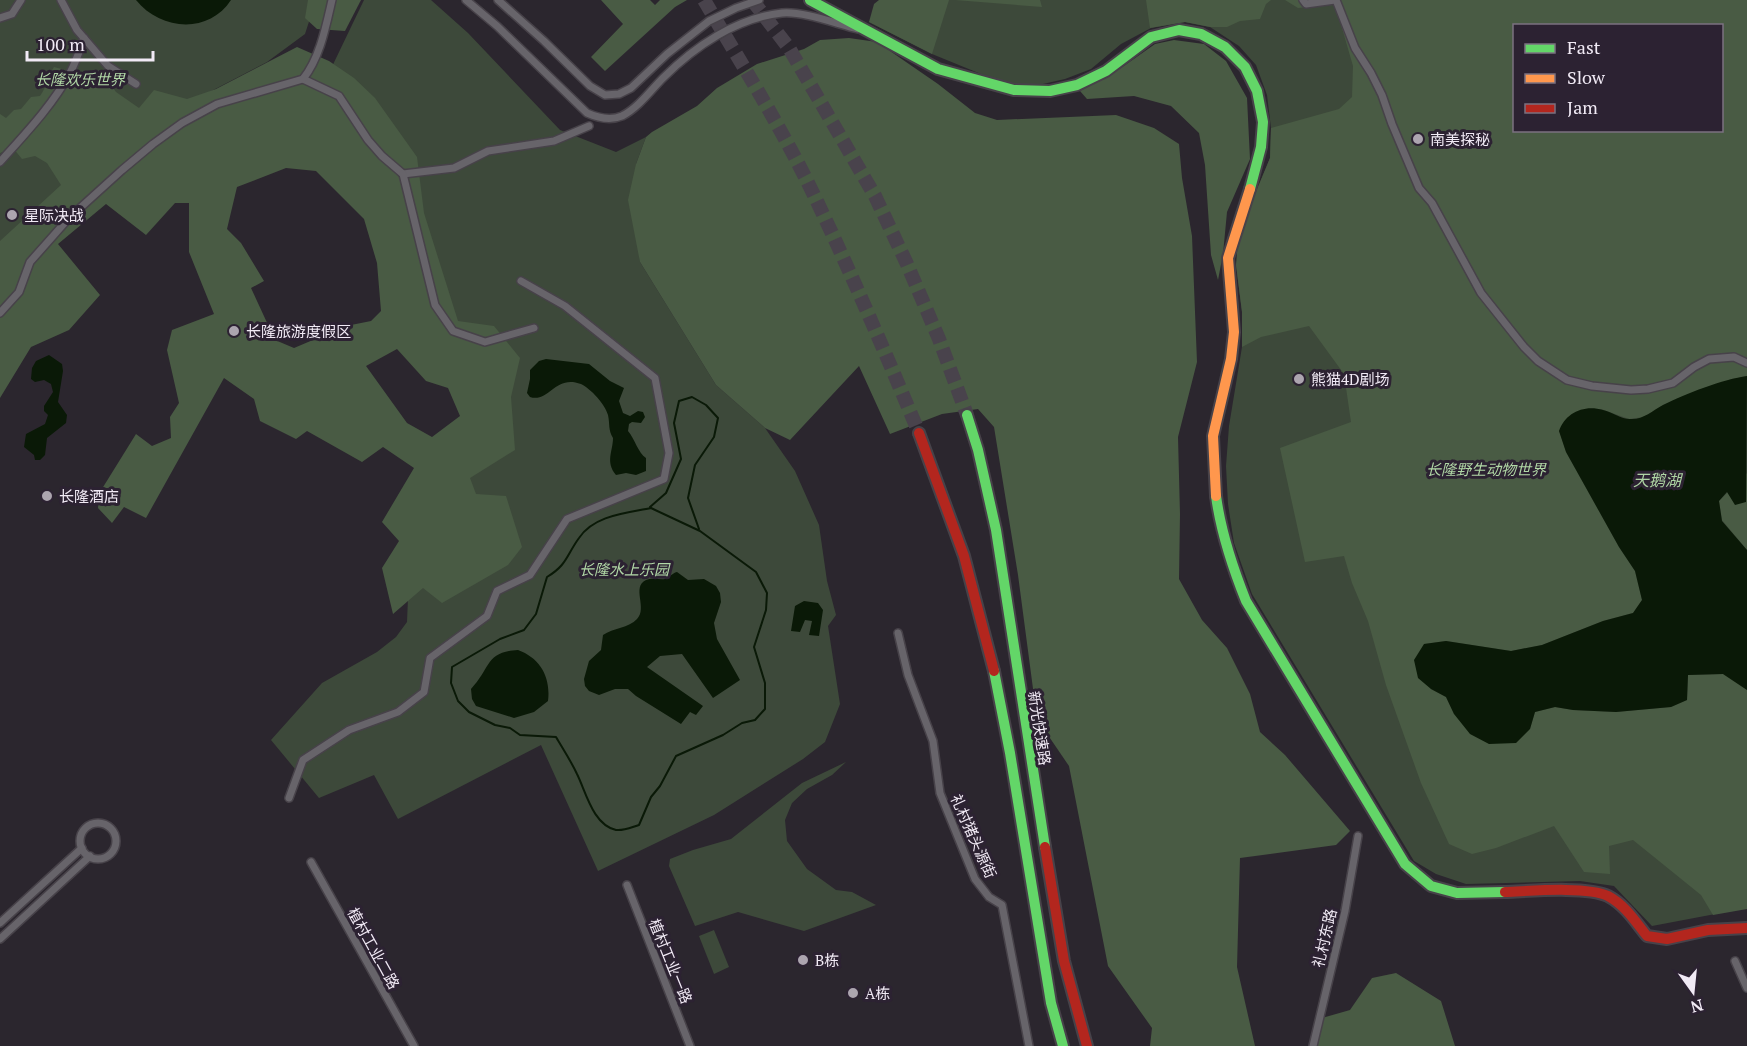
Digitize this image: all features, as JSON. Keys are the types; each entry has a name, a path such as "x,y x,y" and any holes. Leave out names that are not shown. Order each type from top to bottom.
{"main road":[{"path":"810,0 938,69 1014,90 1050,91 1077,85 1106,71 1151,37 1179,30 1202,34 1225,47 1245,67 1257,91 1263,122 1261,147 1253,180 1228,258 1233,323 1232,350 1213,436 1214,479 1219,519 1228,556 1246,601 1405,864 1431,886 1456,893 1570,890 1606,895 1627,909 1647,936 1667,939 1708,930 1747,928"},
{"name":"新光快速路","path":"967,415 986,479 996,530 1030,760 1064,961 1088,1046"},
{"path":"919,433 964,556 989,647 1012,765 1051,1003 1063,1046"}],"street":[{"path":"0,18 12,14 21,0"},
{"path":"62,0 77,30 108,66 136,84"},
{"path":"0,313 19,292 30,262 69,218 153,144 182,123 217,104 303,79 310,70 318,50 333,0"},
{"path":"466,0 497,26 587,112 598,118 610,119 631,110 672,69 699,48 740,24 760,17 783,13 803,14 867,32"},
{"path":"498,0 590,86 605,95 619,94 631,88 667,54 709,21 759,0"},
{"path":"1303,0 1306,4 1336,0 1355,48 1382,95 1419,188 1432,203 1481,293 1538,361 1567,380 1592,386 1631,390 1648,389 1673,383 1694,367 1708,360 1734,357 1747,363"},
{"path":"0,162 37,121 58,93 71,72 84,38"},
{"path":"303,79 339,96 368,140 403,174 435,305 453,331 485,342 534,328"},
{"path":"403,174 454,168 488,151 554,141 590,126"},
{"path":"289,798 303,760 349,730 398,712 424,692 430,658 488,616 497,591 530,575 567,519 664,479 669,453 655,378 566,306 521,281"},
{"name":"礼村猪头源街","path":"898,633 908,675 933,741 940,793 975,879 989,897 1002,905 1029,1046"},
{"path":"99,823 110,827 116,837 114,849 106,857 90,856 82,848 81,836 88,827 99,823"},
{"name":"礼村东路","path":"1313,1046 1344,911 1358,836"},
{"path":"0,923 82,848"},
{"path":"0,939 90,856"},
{"name":"植村工业二路","path":"311,862 414,1046"},
{"name":"植村工业一路","path":"627,885 690,1046"},
{"path":"1735,961 1747,988"}],"green space":[{"name":"长隆欢乐世界","path":"0,0 316,0 305,34 267,62 150,123 0,268"},
{"path":"308,0 361,0 345,31 317,29 305,18"},
{"name":"长隆水上乐园","path":"364,0 431,0 468,33 560,130 616,152 646,137 636,164 640,262 716,385 765,428 795,471 819,525 827,581 836,615 828,626 840,704 825,742 803,759 714,815 598,871 541,745 398,819 374,775 319,798 271,740 322,683 377,652 396,637 407,622 408,598 472,419 327,77"},
{"path":"601,0 650,0 655,5 660,0 687,0 675,7 605,71 591,57 623,24"},
{"path":"879,0 949,0 932,54 869,22 874,4"},
{"name":"长隆野生动物世界","path":"888,0 1747,0 1747,908 1652,926 1614,886 1580,881 1466,884 1436,874 1414,861 1252,594 1234,543 1228,504 1226,466 1229,426 1242,347 1242,312 1236,265 1248,211 1270,158 1271,128 1267,95 1256,65 1239,46 1210,27 1185,22 1151,28 1121,44 1091,69 1065,79 1034,86 1003,83 932,54 869,22"},
{"path":"955,0 1040,0 1042,7"},
{"path":"1146,0 1271,0 1266,4 1260,19 1240,21 1227,27 1210,27 1185,22 1150,28"},
{"name":"长隆野生动物世界","path":"1285,0 1747,0 1747,376 1729,380 1663,405 1644,417 1629,419 1601,409 1559,431 1566,452 1619,547 1635,571 1642,600 1633,613 1603,621 1542,645 1511,651 1446,641 1424,644 1431,689 1446,697 1454,714 1530,729 1535,712 1555,707 1616,712 1671,707 1687,700 1688,675 1723,674 1747,690 1747,909 1713,915 1701,895 1633,840 1609,846 1610,874 1584,872 1554,826 1496,848 1472,854 1449,844 1421,783 1386,685 1368,621 1352,583 1344,556 1305,562 1280,448 1351,422 1344,374 1309,326 1261,337 1242,347 1242,312 1236,265 1238,239 1270,158 1271,128 1339,109 1352,97 1353,66 1335,4 1298,8"},
{"path":"849,38 877,42 975,113 997,120 1116,115 1154,128 1179,144 1192,236 1197,362 1178,437 1179,579 1202,620 1227,648 1250,694 1260,732 1285,755 1350,831 1336,845 1240,858 1237,967 1255,1046 1150,1046 1152,1028 1108,966 1069,766 1037,719 1018,575 994,427 978,409 942,414 890,434 859,366 790,440 765,428 716,385 640,262 628,200 636,164 646,137 697,106 717,88 757,64 804,49 820,40"},
{"path":"1174,40 1204,44 1226,61 1247,98 1250,159 1227,212 1218,280 1211,255 1205,165 1199,133 1171,106 1134,96 1087,99 1080,91 1121,68 1155,44"},
{"path":"297,47 329,61 354,78 375,98 417,157 424,213 458,321 494,326 520,358 511,397 515,450 470,478 476,494 506,496 522,547 508,565 442,603 423,588 393,614 382,568 399,541 382,522 414,468 383,447 362,462 307,431 296,439 260,421 254,399 224,378 146,518 124,507 112,523 98,508 100,492 136,434 152,446 171,438 170,417 179,403 167,350 172,330 214,314 189,252 189,203 175,203 146,235 106,204 58,244 100,295 69,330 31,347 0,398 0,241 61,185 47,163 35,156 22,159 13,148 0,153 0,114 6,118 14,110 21,109 31,97 40,96 54,67 108,81 116,92 139,108 154,90 187,99 216,89","holes":["286,168 316,171 364,219 377,263 381,311 371,321 346,326 294,348 275,340 251,288 264,281 241,243 227,229 237,187","397,349 426,381 448,388 460,416 432,437 407,423 366,366"]},
{"path":"1747,473 1747,550 1722,520 1719,501"},
{"path":"846,762 832,775 807,789 792,803 785,820 787,841 807,869 836,890 852,892 876,905 804,931 738,912 695,926 669,866 670,859 731,839 802,783"},
{"path":"714,930 729,967 714,974 699,936"},
{"path":"1396,973 1441,1001 1455,1046 1317,1046 1322,1018 1350,1010 1372,978"}],"water":[{"path":"136,0 231,0 210,19 184,24 158,18"},
{"path":"49,355 62,364 58,402 67,415 66,423 47,438 45,455 40,460 35,460 34,455 24,447 26,434 45,424 48,415 44,411 44,406 53,392 51,384 44,380 35,382 31,379 32,368 36,361"},
{"path":"546,359 589,364 610,381 624,388 619,401 623,413 630,416 638,411 643,412 645,417 641,423 629,424 628,431 646,458 646,471 636,475 626,473 616,475 610,461 613,438 608,415 601,402 585,386 572,382 565,383 537,398 530,397 527,393 530,370 539,361"},
{"name":"天鹅湖","path":"1747,376 1746,502 1735,505 1727,492 1719,501 1722,521 1747,550 1747,690 1723,674 1688,675 1687,700 1671,707 1616,712 1555,707 1535,712 1530,729 1516,743 1489,744 1470,734 1454,714 1446,697 1431,689 1418,678 1414,660 1424,644 1446,641 1511,651 1542,645 1603,621 1633,613 1642,600 1635,571 1619,547 1566,452 1559,431 1566,419 1582,409 1596,408 1627,419 1635,419 1693,392 1727,380"},
{"path":"677,572 688,580 704,579 716,586 721,602 714,623 717,639 740,680 713,698 682,654 660,656 647,667 703,706 696,715 690,712 681,724 628,689 615,689 599,695 589,691 584,679 589,661 601,650 603,635 637,619 641,609 639,593 642,583 649,579 665,579"},
{"path":"804,601 818,603 823,610 819,636 809,635 812,621 805,620 800,632 791,631 795,606"},
{"path":"518,650 538,663 546,676 548,701 534,712 514,718 476,706 472,699 471,689 490,662 507,651"}],"waterway":[{"path":"650,507 666,493 681,459 674,423 679,401 692,397 706,405 718,418 714,437 695,465 688,498 699,529"},
{"path":"651,508 700,531 756,572 767,593 766,610 754,647 765,683 765,709 755,720 742,723 723,735 676,756 660,786 651,797 639,825 616,830 601,822 596,815 575,769 556,737 520,735 510,728 495,725 469,712 458,701 451,683 452,667 500,639 524,630 536,614 547,577 562,564 585,530 612,516 651,508"}],"tunnel":[{"path":"704,0 800,166 867,311 919,433"},
{"path":"752,0 789,48 875,196 939,339 967,415"}],"traffic: fast":[{"path":"810,0 938,69 1014,90 1050,91 1077,85 1106,71 1151,37 1179,30 1201,34 1225,47 1245,67 1257,91 1263,122 1261,147 1250,189"},
{"path":"967,415 978,450 996,530 1045,847"},
{"path":"1216,496 1228,549 1246,601 1405,864 1431,886 1457,893 1505,892"},
{"path":"994,671 1010,753 1051,1003 1063,1046"}],"traffic: slow":[{"path":"1216,496 1213,436 1231,359 1234,332 1228,258 1250,189"}],"traffic: jam":[{"path":"919,433 964,556 994,671"},
{"path":"1045,847 1064,961 1087,1046"},
{"path":"1505,892 1558,890 1599,893 1620,904 1647,936 1667,939 1708,930 1747,928"}],"place":[{"name":"南美探秘","path":"1418,139"},
{"name":"星际决战","path":"12,215"},
{"name":"长隆旅游度假区","path":"234,331"},
{"name":"熊猫4D剧场","path":"1299,379"},
{"name":"长隆酒店","path":"47,496"},
{"name":"B栋","path":"803,960"},
{"name":"A栋","path":"853,993"}]}
